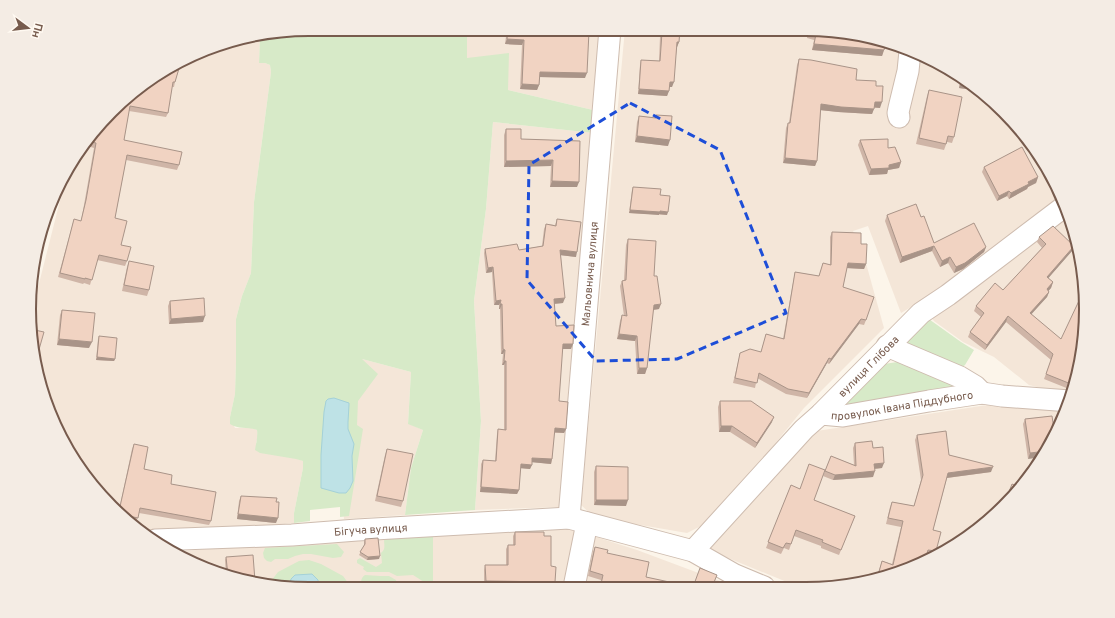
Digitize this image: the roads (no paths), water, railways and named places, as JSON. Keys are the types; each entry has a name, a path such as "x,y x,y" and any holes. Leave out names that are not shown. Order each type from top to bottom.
{"street":[{"name":"Мальовнича вулиця","path":"578,521 610,36"},
{"path":"899,117 899,108 908,71 909,57"},
{"name":"вулиця Глібова","path":"693,551 804,428 821,414 921,312 948,295 1060,210"},
{"name":"провулок Івана Піддубного","path":"887,346 960,377 971,383 982,393"},
{"name":"провулок Івана Піддубного","path":"821,414 843,416 982,393 1063,401"},
{"name":"Бігуча вулиця","path":"163,540 578,521 693,551 735,575 752,582"},
{"path":"574,582 578,521"}],"water":[{"path":"334,398 349,403 348,429 354,444 352,456 353,481 346,493 339,493 321,488 321,455 324,412 326,401"},
{"path":"312,574 318,582 291,581 295,575"}]}
